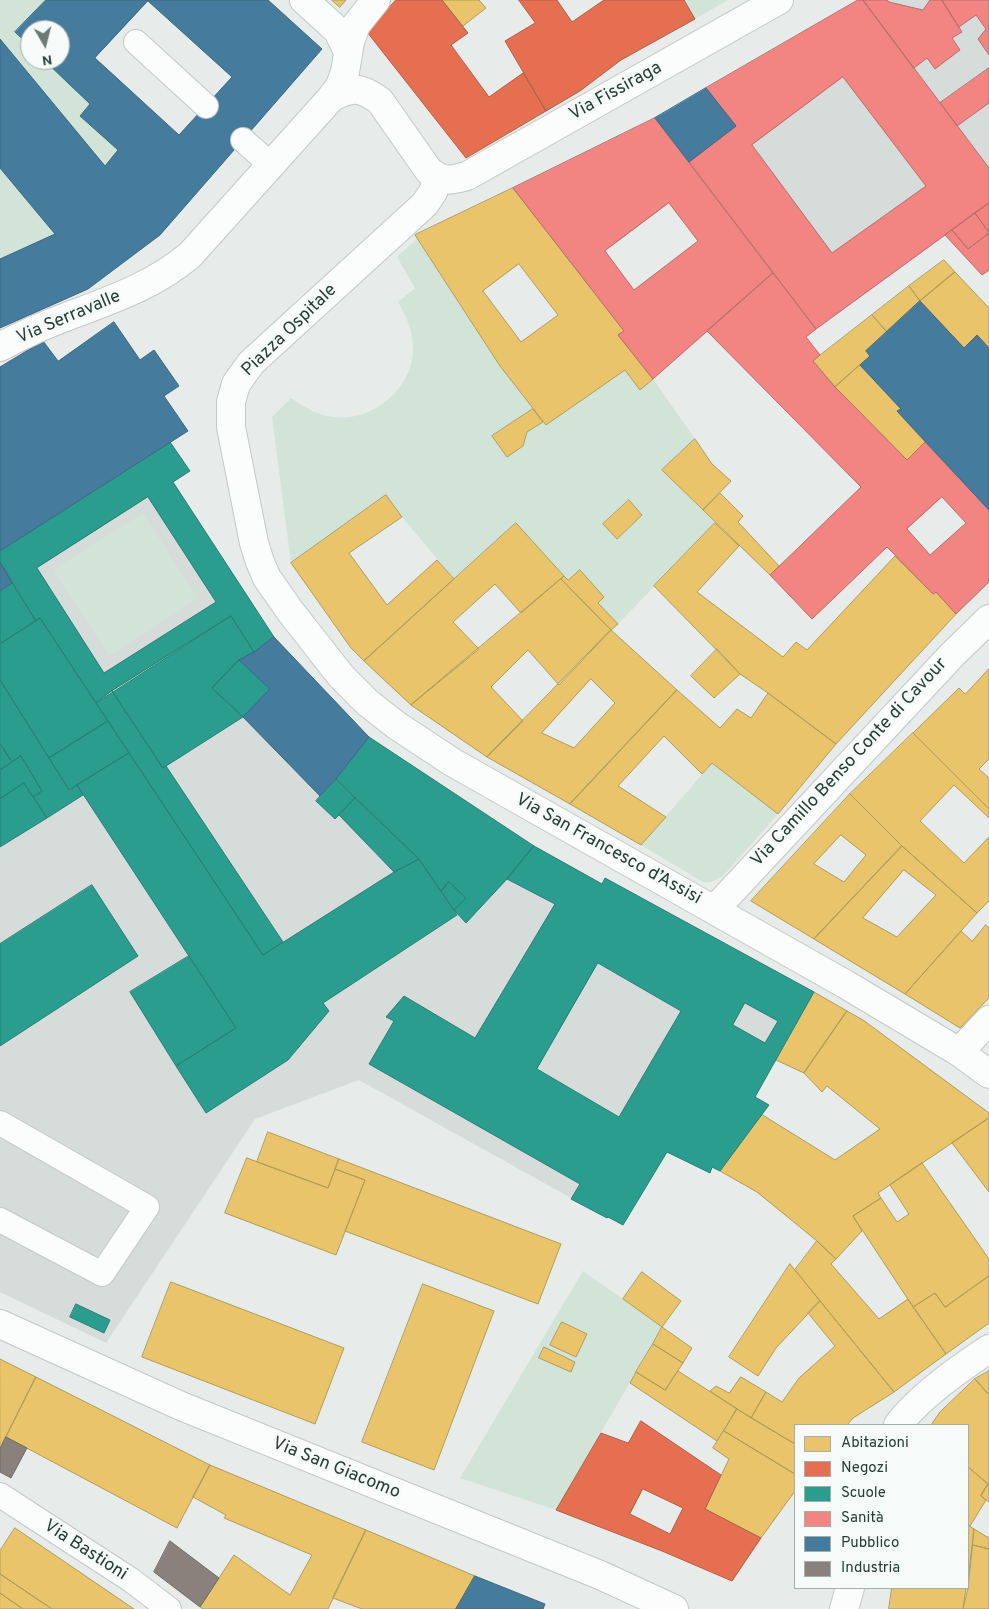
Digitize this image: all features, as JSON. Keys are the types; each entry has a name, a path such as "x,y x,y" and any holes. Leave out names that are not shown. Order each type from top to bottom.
{"street":[{"path":"304,0 338,31 348,52"},
{"path":"271,166 340,86 346,72 348,52 356,25 376,0"},
{"name":"Via Fissiraga","path":"444,180 474,172 779,0"},
{"path":"331,98 344,90 356,89 369,92 380,101 429,171 444,180"},
{"name":"Via Serravalle","path":"0,347 34,330 138,289 174,269 190,255 271,166"},
{"name":"Piazza Ospitale","path":"268,578 254,543 231,427 231,402 236,384 251,363 425,204 444,180"},
{"name":"Via San Francesco d’Assisi","path":"268,578 290,611 341,676 368,703 396,725 452,762 837,979 959,1052 989,1074"},
{"name":"Via Camillo Benso Conte di Cavour","path":"714,910 952,655 989,619"},
{"path":"959,1052 989,1020"},
{"name":"Via San Giacomo","path":"0,1324 182,1406 600,1575 674,1609"},
{"path":"899,1424 929,1395 964,1366 989,1349"},
{"path":"844,1609 850,1589"}],"lane":[{"path":"136,42 206,106"},
{"path":"242,140 271,166"},
{"path":"0,1123 147,1207 102,1274 0,1220"},
{"name":"Via Bastioni","path":"0,1495 131,1580 169,1609"}],"shaded area":[{"path":"858,0 942,0 959,27 976,15 986,29 978,39 989,55 989,270 982,275 945,235 816,329 736,126"},
{"path":"170,442 190,471 173,482 274,637 369,737 534,846 602,883 605,878 814,992 755,1096 769,1105 720,1171 713,1168 710,1173 666,1152 623,1225 607,1218 359,1080 255,1119 106,1343 0,1292 0,591 12,583 0,562"}],"green space":[{"path":"0,0 46,0 27,20 20,20 20,27 15,32 20,37 20,63 0,39"},
{"path":"684,0 728,0 695,19"},
{"path":"26,70 54,70 90,104 80,116 118,150 105,166"},
{"path":"0,168 55,234 0,259"},
{"path":"417,239 500,366 533,409 492,436 507,456 523,446 527,432 543,422 546,425 625,370 640,390 653,379 695,439 662,470 715,523 618,624 598,603 604,597 568,580 516,523 454,579 386,495 291,563 272,417 291,398 311,410 327,416 348,417 363,414 377,408 400,387 412,360 413,345 408,322 398,302 415,288 397,257","holes":["629,500 642,515 618,538 604,523"]},
{"path":"143,513 198,598 109,656 53,570"},
{"path":"712,763 778,814 723,876 711,882 703,882 641,845"},
{"path":"583,1271 662,1327 556,1510 460,1478"}],"building: Abitazioni":[{"path":"332,0 346,0 340,7"},
{"path":"442,0 479,0 486,8 463,26"},
{"path":"513,188 624,331 618,335 653,379 640,390 625,370 546,425 500,366 415,235","holes":["519,264 558,315 521,342 483,291"]},
{"path":"944,260 955,272 920,301 909,286"},
{"path":"955,272 989,308 989,348 977,335 964,348 920,301"},
{"path":"909,286 920,301 887,332 872,315"},
{"path":"872,315 887,332 866,351 870,356 835,387 813,361"},
{"path":"860,365 901,409 897,411 925,442 907,460 835,387"},
{"path":"533,409 543,422 527,432 523,446 507,457 492,436"},
{"path":"695,439 712,464 731,481 703,510 662,470"},
{"path":"720,493 743,516 738,522 779,566 770,575 703,510"},
{"path":"386,495 402,517 349,553 387,605 437,560 454,579 364,661 351,648 291,563"},
{"path":"629,500 642,515 617,539 603,524"},
{"path":"516,523 564,576 521,613 495,584 453,622 479,649 411,705 364,661"},
{"path":"715,523 739,546 697,592 783,657 796,642 807,650 895,556 933,594 936,592 956,614 836,744 740,674 654,586"},
{"path":"580,570 604,597 598,603 618,624 611,630 561,579 564,576 568,580"},
{"path":"561,579 611,630 559,685 528,650 491,687 523,721 487,757 411,705"},
{"path":"611,630 677,690 570,804 487,757","holes":["591,679 615,703 574,748 542,733"]},
{"path":"717,649 740,674 714,698 691,676"},
{"path":"989,669 989,759 979,769 989,778 989,809 913,733 959,688 965,694"},
{"path":"677,690 720,728 737,709 751,718 768,693 836,744 778,814 712,763 702,774 664,736 618,786 666,817 641,845 570,804"},
{"path":"913,733 989,809 989,818 954,785 920,821 964,863 989,837 989,901 977,913 902,846 850,794"},
{"path":"850,794 902,846 814,939 751,901","holes":["841,835 866,855 844,882 814,864"]},
{"path":"902,846 977,913 905,994 814,939","holes":["904,870 936,895 897,937 863,918"]},
{"path":"986,925 989,928 989,998 960,1028 905,994 961,931 972,941"},
{"path":"814,992 847,1011 804,1073 776,1060"},
{"path":"847,1011 863,1020 989,1113 989,1118 878,1193 881,1198 853,1216 862,1231 836,1259 757,1192 720,1171 761,1114 835,1160 880,1129 827,1086 822,1092 804,1073"},
{"path":"989,1118 989,1192 952,1143"},
{"path":"268,1132 339,1159 328,1188 257,1162"},
{"path":"247,1158 328,1188 335,1169 365,1180 336,1255 225,1213"},
{"path":"339,1159 561,1244 538,1304 345,1231 365,1180 335,1169"},
{"path":"922,1163 989,1259 989,1276 945,1307 935,1293 913,1307 853,1216 881,1198 897,1222 909,1214 890,1185"},
{"path":"817,1241 836,1259 831,1264 879,1319 908,1299 946,1354 894,1392 795,1270"},
{"path":"790,1264 820,1301 776,1348 758,1376 729,1357"},
{"path":"642,1272 681,1301 662,1327 623,1299"},
{"path":"989,1276 989,1323 946,1354 913,1307 935,1293 945,1307"},
{"path":"171,1282 344,1348 315,1424 142,1357"},
{"path":"423,1284 494,1311 434,1470 362,1442"},
{"path":"820,1301 894,1392 853,1418 848,1424 794,1424 794,1443 751,1418 766,1392 782,1402 799,1378 835,1346 808,1313"},
{"path":"562,1322 587,1334 576,1357 550,1345"},
{"path":"662,1327 692,1348 683,1363 653,1344"},
{"path":"653,1344 683,1363 665,1390 636,1372"},
{"path":"544,1347 575,1362 571,1372 539,1358"},
{"path":"0,1359 36,1377 0,1449"},
{"path":"678,1371 737,1409 717,1441 630,1383 636,1372 665,1390"},
{"path":"989,1371 989,1395 975,1379"},
{"path":"36,1377 210,1465 177,1528 6,1437"},
{"path":"741,1377 766,1392 751,1418 710,1391 716,1386 729,1393"},
{"path":"975,1379 989,1395 989,1485 969,1468 969,1424 932,1424 940,1412"},
{"path":"737,1409 794,1443 794,1473 724,1431"},
{"path":"724,1431 794,1473 794,1492 761,1538 705,1509 729,1459 713,1448"},
{"path":"210,1465 366,1530 328,1609 203,1609 200,1607 234,1555 290,1595 312,1555 224,1518 226,1515 193,1497"},
{"path":"969,1468 988,1484 981,1496 986,1500 970,1526"},
{"path":"989,1485 989,1502 981,1496"},
{"path":"969,1526 974,1529 969,1572"},
{"path":"15,1528 134,1609 52,1609 0,1574 0,1551"},
{"path":"974,1529 989,1538 989,1549 973,1545"},
{"path":"366,1530 475,1576 456,1609 362,1609 333,1598"},
{"path":"973,1545 989,1549 989,1609 963,1609 969,1589"},
{"path":"0,1574 52,1609 23,1609 0,1593"},
{"path":"892,1589 966,1589 963,1609 889,1609"},
{"path":"0,1593 23,1609 0,1609"}],"building: Negozi":[{"path":"396,0 442,0 468,33 451,45 489,97 523,73 546,111 466,158 367,32"},
{"path":"519,0 557,0 572,22 604,0 684,0 695,19 621,60 580,91 546,111 505,41 535,23"},
{"path":"641,1421 721,1475 705,1509 761,1538 732,1581 662,1551 556,1510 601,1433 628,1443","holes":["643,1489 683,1508 670,1534 630,1514"]}],"building: Scuole":[{"path":"170,442 190,471 173,482 274,637 254,652 231,616 96,703 40,618 36,621 0,562 0,551","holes":["148,497 216,602 104,673 37,568"]},
{"path":"12,583 36,621 0,644 0,591"},
{"path":"231,616 254,652 239,660 212,688 243,717 163,768 112,691"},
{"path":"40,618 108,721 49,758 0,680 0,644"},
{"path":"239,660 270,689 243,717 212,688"},
{"path":"0,680 69,790 77,785 83,795 47,818 33,797 42,791 21,756 12,762 0,744"},
{"path":"112,691 163,768 166,766 283,942 263,955 96,703"},
{"path":"108,721 129,753 69,790 49,758"},
{"path":"369,737 534,846 507,879 466,923 454,910 466,898 449,882 441,891 419,859 336,779"},
{"path":"0,744 12,762 0,770"},
{"path":"129,753 263,955 394,872 419,859 457,915 323,1003 329,1011 288,1060 206,1113 176,1066 236,1028 77,785"},
{"path":"21,756 42,791 33,797 24,783 0,799 0,770"},
{"path":"336,779 355,798 335,819 316,801"},
{"path":"24,783 47,818 0,847 0,799"},
{"path":"355,798 419,859 394,872 339,815"},
{"path":"534,846 602,884 605,878 814,992 755,1097 769,1105 720,1171 712,1167 710,1173 667,1152 623,1225 571,1199 580,1184 369,1064 394,1021 386,1017 404,996 475,1038 555,904 507,879","holes":["598,963 681,1011 619,1117 537,1069","745,1003 778,1021 765,1043 733,1025"]},
{"path":"449,882 466,898 454,910 441,891"},
{"path":"92,885 138,956 0,1046 0,944"},
{"path":"189,956 236,1028 176,1066 130,992"},
{"path":"76,1304 110,1320 104,1333 70,1317"}],"building: Sanità":[{"path":"858,0 863,0 989,168 989,203 816,329 689,162 736,126 706,88","holes":["843,77 926,186 832,253 752,145"]},
{"path":"863,0 887,0 923,10 930,0 942,0 962,32 952,38 960,50 935,69 927,58 914,68"},
{"path":"942,0 989,0 989,55 978,39 986,29 976,15 959,27"},
{"path":"989,68 989,103 957,126 940,103"},
{"path":"655,118 773,273 653,379 618,335 624,331 513,188","holes":["669,203 698,241 634,290 605,251"]},
{"path":"989,203 989,232 975,213"},
{"path":"975,213 989,233 968,249 952,230"},
{"path":"952,230 968,249 989,233 989,270 982,275 945,235"},
{"path":"773,273 816,329 806,337 820,355 813,361 835,387 907,460 925,442 989,510 989,582 956,614 936,592 933,594 887,547 812,619 770,575 861,487 707,331","holes":["942,497 966,523 930,555 907,529"]}],"building: Pubblico":[{"path":"46,0 268,0 322,49 160,235 88,289 0,328 0,259 55,234 0,168 0,39 20,63 20,70 26,70 105,166 118,150 80,116 90,104 54,70 70,70 70,20 27,20","holes":["148,1 232,77 179,135 95,58"]},
{"path":"20,27 20,37 15,32"},
{"path":"706,88 736,126 689,162 655,118"},
{"path":"920,301 964,348 977,335 989,348 989,510 897,411 901,409 860,365 870,356 866,351"},
{"path":"114,322 140,360 154,350 179,386 164,396 188,431 0,551 0,367 43,341 58,361"},
{"path":"0,562 12,583 0,591"},
{"path":"274,637 369,737 320,796 243,717 270,689 239,660 254,652"},
{"path":"475,1576 545,1604 543,1609 456,1609"}],"building: Industria":[{"path":"6,1437 27,1448 11,1478 0,1472 0,1449"},
{"path":"170,1541 219,1578 200,1607 154,1572"}]}
